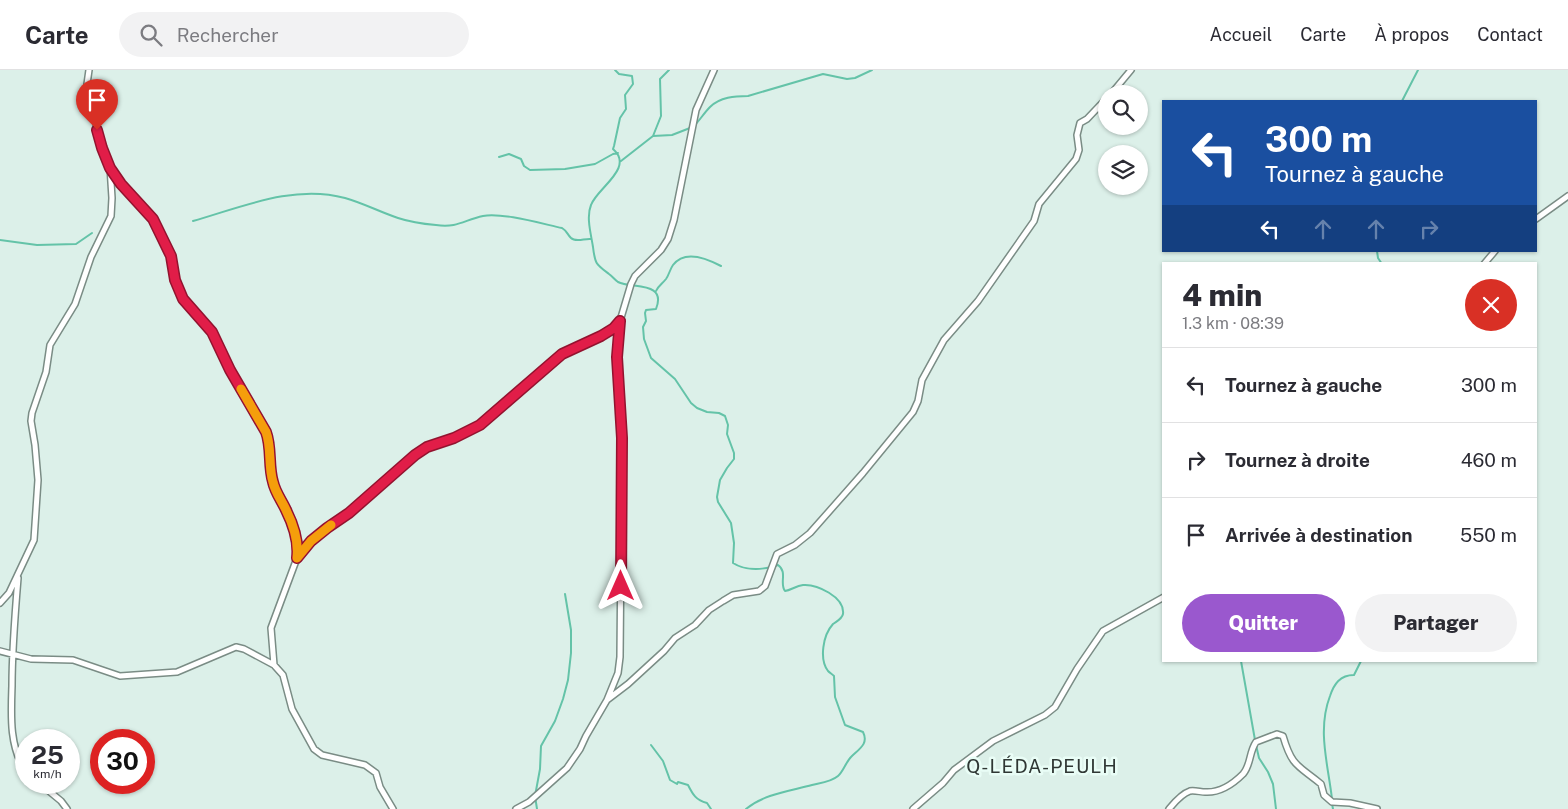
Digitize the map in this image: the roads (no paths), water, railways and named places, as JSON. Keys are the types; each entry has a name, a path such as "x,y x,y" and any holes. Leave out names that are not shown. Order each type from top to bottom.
{"street":[{"path":"89,70 88,92 102,148 110,168 121,184 153,219 171,256 175,280 183,299 212,332 230,370 266,432 273,482 287,511 298,546 297,558 271,628 274,665"},
{"path":"516,809 529,802 567,768 580,749 607,700 618,673 620,657 622,438 617,357 620,321 635,276 661,250 668,239 674,220 696,110 714,70"},
{"path":"1118,85 1131,70"},
{"path":"607,700 664,652 675,638 694,625 708,610 733,596 759,591 765,586 777,554 794,545 810,533 863,473 913,412 918,401 922,380 944,340 978,301 1034,221 1039,204 1076,159 1079,150 1077,135 1080,123 1087,119 1098,107"},
{"path":"0,603 9,593 34,540 38,480 31,421 32,412 46,372 50,345 75,304 91,257 111,216 110,168"},
{"path":"1537,218 1568,196"},
{"path":"1486,262 1494,252"},
{"path":"297,558 311,541 349,513 415,455 427,447 454,438 480,425 562,354 601,336 614,328 620,321"},
{"path":"15,741 11,725 12,654 18,572"},
{"path":"913,809 943,783 954,770 993,740 1045,715 1055,708 1077,669 1102,631 1162,598"},
{"path":"0,651 31,659 73,660 120,676 177,672 236,647 244,649 274,665 283,675 292,709 314,749 322,755 365,765 376,773 380,786 393,809"},
{"path":"1169,809 1183,795 1190,791 1214,793 1222,791 1242,775 1248,767 1256,742 1277,734 1283,736 1288,754 1298,767 1321,784 1324,795 1332,802 1350,802 1377,809"},
{"path":"53,794 67,809"}],"waterway":[{"path":"615,70 619,74 632,76 633,84 625,95 626,109 620,118 613,149 619,156 620,163 613,178 591,205 589,226 596,260 599,266 618,282 653,290 657,294 656,309 646,310 646,321 643,327 644,339 651,358 675,379 691,403 707,412 719,413 725,416 728,425 727,434 734,453 734,459 720,480 717,497 731,523 734,543 733,563 752,569 771,567"},
{"path":"621,161 653,136 661,116 660,79 669,70"},
{"path":"694,126 710,107 723,99 748,96 823,74 847,79 855,78 872,70"},
{"path":"1403,100 1418,70"},
{"path":"653,136 672,135 690,128"},
{"path":"499,157 509,154 521,159 524,166 530,170 565,169 595,164 618,153"},
{"path":"193,221 287,195 326,194 352,200 398,218 417,223 444,226 491,215 522,219 562,228 575,240 591,239"},
{"path":"0,240 37,245 76,244 92,233"},
{"path":"1377,252 1381,262"},
{"path":"656,291 667,277 673,265 684,257 703,258 721,266"},
{"path":"746,809 769,796 835,778 865,740 863,732 845,725 835,697 834,676 825,666 823,647 827,634 833,624 843,614 840,602 822,589 809,585 785,591 781,568 778,565 775,566"},
{"path":"537,809 535,796 540,769 541,746 555,721 568,680 571,630 565,594"},
{"path":"1241,662 1255,740"},
{"path":"1332,799 1324,734 1326,709 1336,684 1341,678 1354,675 1360,662"},
{"path":"651,745 663,761 670,780 677,784 678,782 688,785 695,797 707,803 711,809"},
{"path":"1256,745 1259,758 1273,784 1276,809"},
{"path":"1332,804 1333,809"}],"district":[{"name":"Q-LÉDA-PEULH","path":"1042,766"}]}
